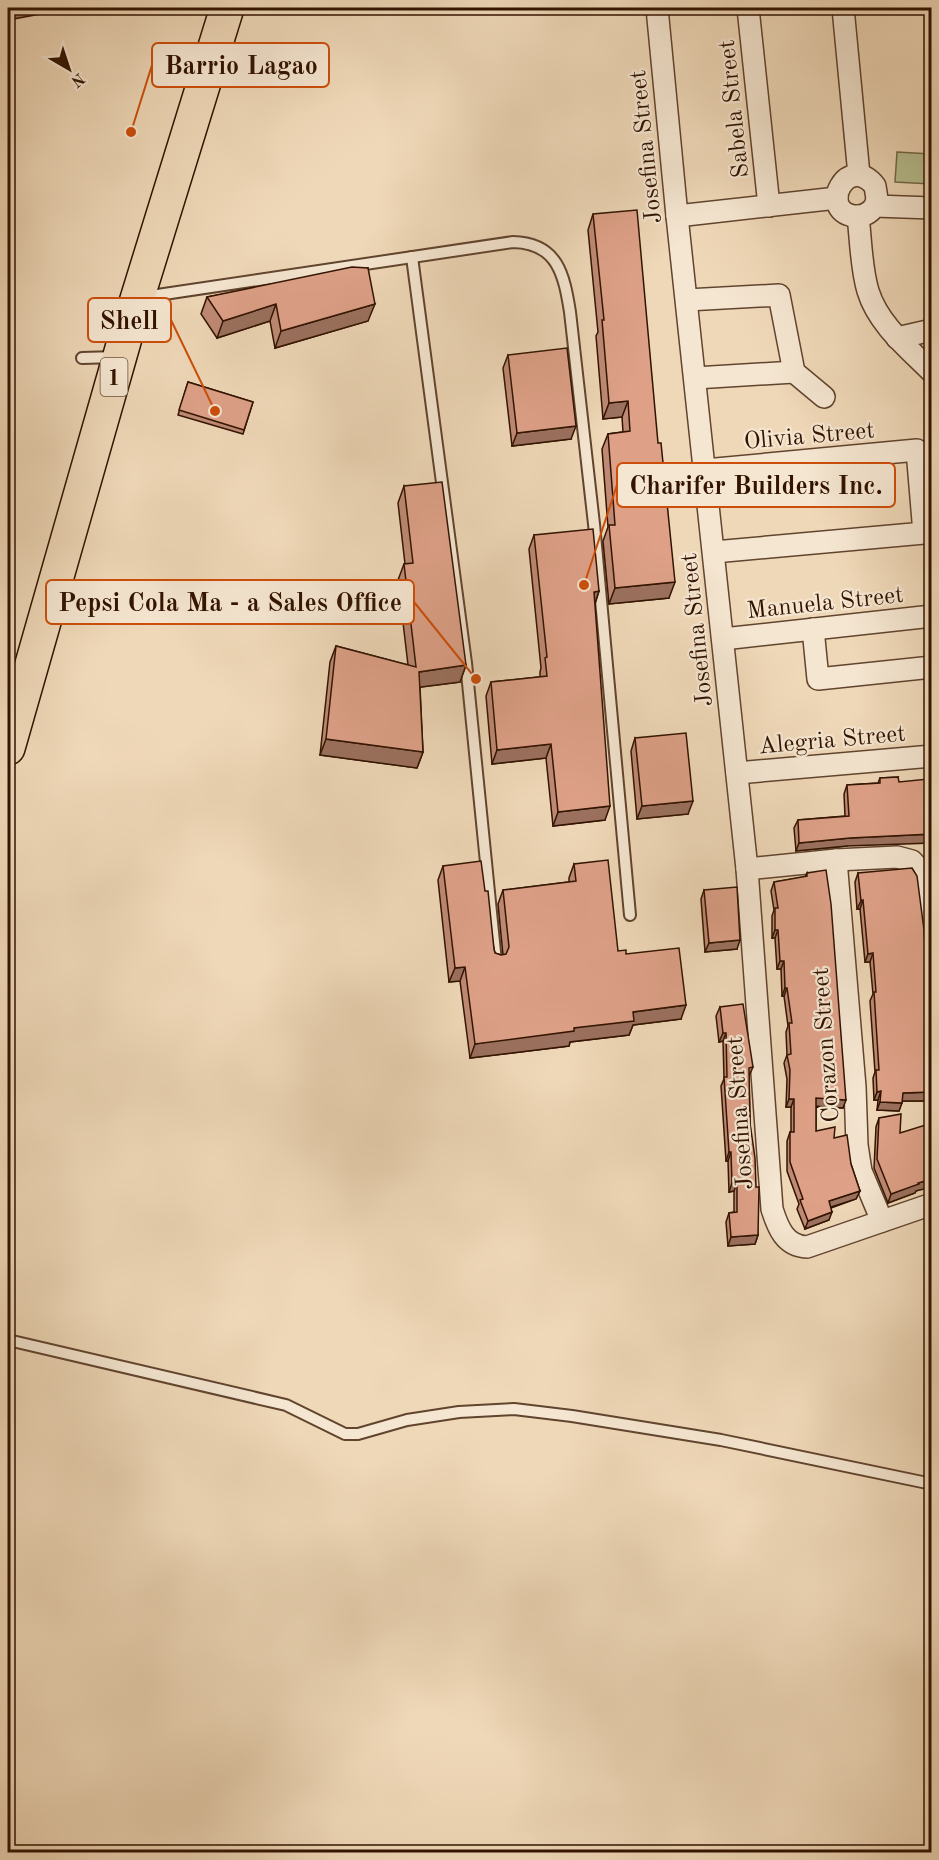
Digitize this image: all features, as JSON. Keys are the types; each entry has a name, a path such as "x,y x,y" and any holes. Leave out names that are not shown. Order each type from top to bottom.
{"highway":[{"name":"1","path":"8,748 120,357 227,8"}],"street":[{"name":"Josefina Street","path":"657,8 747,869 772,1209 783,1235 790,1243 798,1247 807,1247 882,1221"},
{"name":"Sabela Street","path":"748,8 769,206"},
{"path":"843,8 859,176"},
{"path":"932,208 867,211 852,216 842,209 837,198 839,186 847,178 859,176 871,181 875,186 877,192 867,211 864,276 868,292 875,307 897,338 932,372"},
{"path":"677,216 837,198"},
{"path":"687,300 778,295 794,372 824,397"},
{"path":"897,338 932,330"},
{"path":"695,378 794,372"},
{"name":"Olivia Street","path":"705,470 917,450 924,533 714,552"},
{"name":"Manuela Street","path":"723,639 932,616"},
{"path":"813,629 818,679 932,667"},
{"name":"Alegria Street","path":"737,773 932,756"},
{"path":"747,869 836,860 897,857 912,861 927,881 932,929"},
{"name":"Corazon Street","path":"836,860 855,1087 857,1145 861,1172 882,1221"},
{"path":"882,1221 932,1204"}],"lane":[{"path":"138,298 513,242 529,242 544,248 556,262 565,284 570,312 594,524 630,915"},
{"path":"412,257 466,663 495,962"},
{"path":"82,358 120,357"},
{"path":"8,1340 286,1405 345,1434 358,1434 407,1420 459,1412 514,1409 710,1438 932,1484"}],"green space":[{"path":"897,152 931,154 931,184 895,182"}],"building":[{"path":"637,210 658,443 661,443 675,582 615,588 609,525 615,525 608,434 630,431 628,401 609,403 602,320 604,320 593,214"},
{"path":"352,267 368,268 375,304 281,331 276,304 223,321 207,297"},
{"path":"567,348 576,426 517,433 508,355"},
{"path":"188,382 253,402 244,430 179,410"},
{"path":"442,482 466,665 419,672 423,752 326,739 336,646 416,667 404,564 413,563 404,486"},
{"path":"593,529 599,591 594,592 610,806 558,812 551,744 497,750 491,682 547,676 534,535"},
{"path":"686,733 693,801 642,806 635,738"},
{"path":"898,777 899,782 928,779 929,788 932,787 932,834 799,843 798,820 849,816 847,785 880,783 880,778"},
{"path":"608,860 618,951 626,950 626,954 679,948 686,1005 633,1012 634,1021 475,1044 465,967 455,968 443,866 481,861 485,891 488,891 494,949 495,953 501,955 506,954 509,947 503,890 576,881 574,864"},
{"path":"912,868 917,876 924,930 927,985 931,985 932,994 932,1092 903,1093 902,1103 880,1102 881,1091 877,1092 876,1070 879,1070 873,953 868,954 858,873"},
{"path":"826,870 831,904 846,1100 816,1098 816,1131 835,1127 834,1138 847,1135 851,1164 860,1191 829,1201 832,1212 808,1221 790,1162 790,1132 794,1132 794,1099 789,1099 790,1070 787,1055 791,1054 789,1023 792,1023 787,988 785,988 784,961 780,961 778,930 775,930 775,908 778,908 774,882"},
{"path":"737,887 740,940 709,943 704,890"},
{"path":"743,1004 753,1067 749,1068 750,1123 756,1187 759,1187 758,1235 731,1237 729,1213 737,1212 737,1183 732,1183 731,1152 729,1152 724,1077 727,1077 726,1033 723,1033 720,1007"},
{"path":"901,1114 900,1133 932,1123 932,1179 891,1194 877,1159 879,1118"}],"place":[{"name":"Barrio Lagao","path":"131,132"},
{"name":"Shell","path":"215,411"},
{"name":"Charifer Builders Inc.","path":"584,585"},
{"name":"Pepsi Cola Ma - a Sales Office","path":"476,679"}]}
